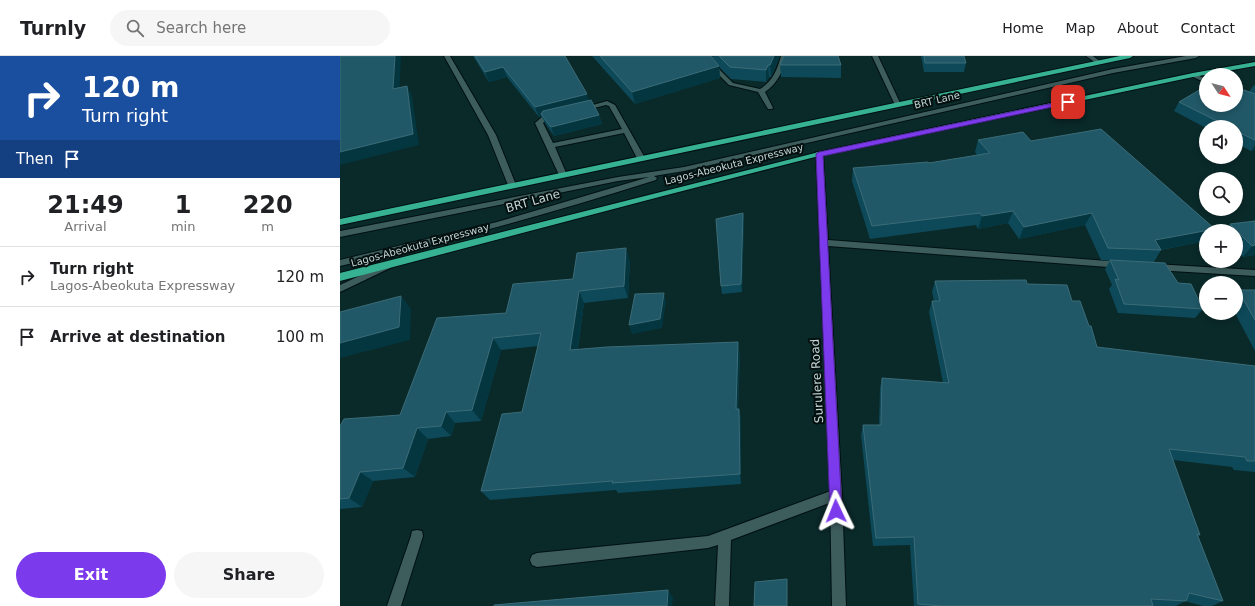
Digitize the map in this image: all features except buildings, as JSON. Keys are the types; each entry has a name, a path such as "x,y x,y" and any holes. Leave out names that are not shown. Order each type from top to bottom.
{"highway":[{"name":"Lagos-Abeokuta Expressway","path":"340,222 512,185 563,176 641,158 898,106 1130,56"},
{"name":"Lagos-Abeokuta Expressway","path":"340,278 819,154 1193,75 1255,64"}],"street":[{"path":"447,56 492,134 512,185"},
{"path":"707,56 718,72 731,84 761,91 772,85 784,56"},
{"path":"875,56 898,106"},
{"path":"1089,56 1098,62"},
{"name":"BRT Lane","path":"340,263 409,248 684,169 1114,70 1196,56"},
{"path":"1193,75 1199,78"},
{"path":"761,91 770,108"},
{"path":"578,110 608,103 612,105 641,158"},
{"path":"563,176 551,146 539,123 544,118 564,114"},
{"path":"551,146 625,131"},
{"name":"Surulere Road","path":"819,154 836,495 839,606"},
{"name":"BRT Lane","path":"340,234 618,179 684,169"},
{"path":"824,243 1128,266"},
{"path":"340,289 391,264"},
{"path":"1144,267 1255,273"},
{"path":"537,560 708,542 836,495"},
{"path":"722,606 725,535"},
{"path":"394,606 417,536"}],"route":[{"path":"836,511 826,274 819,154 1068,102"}]}
